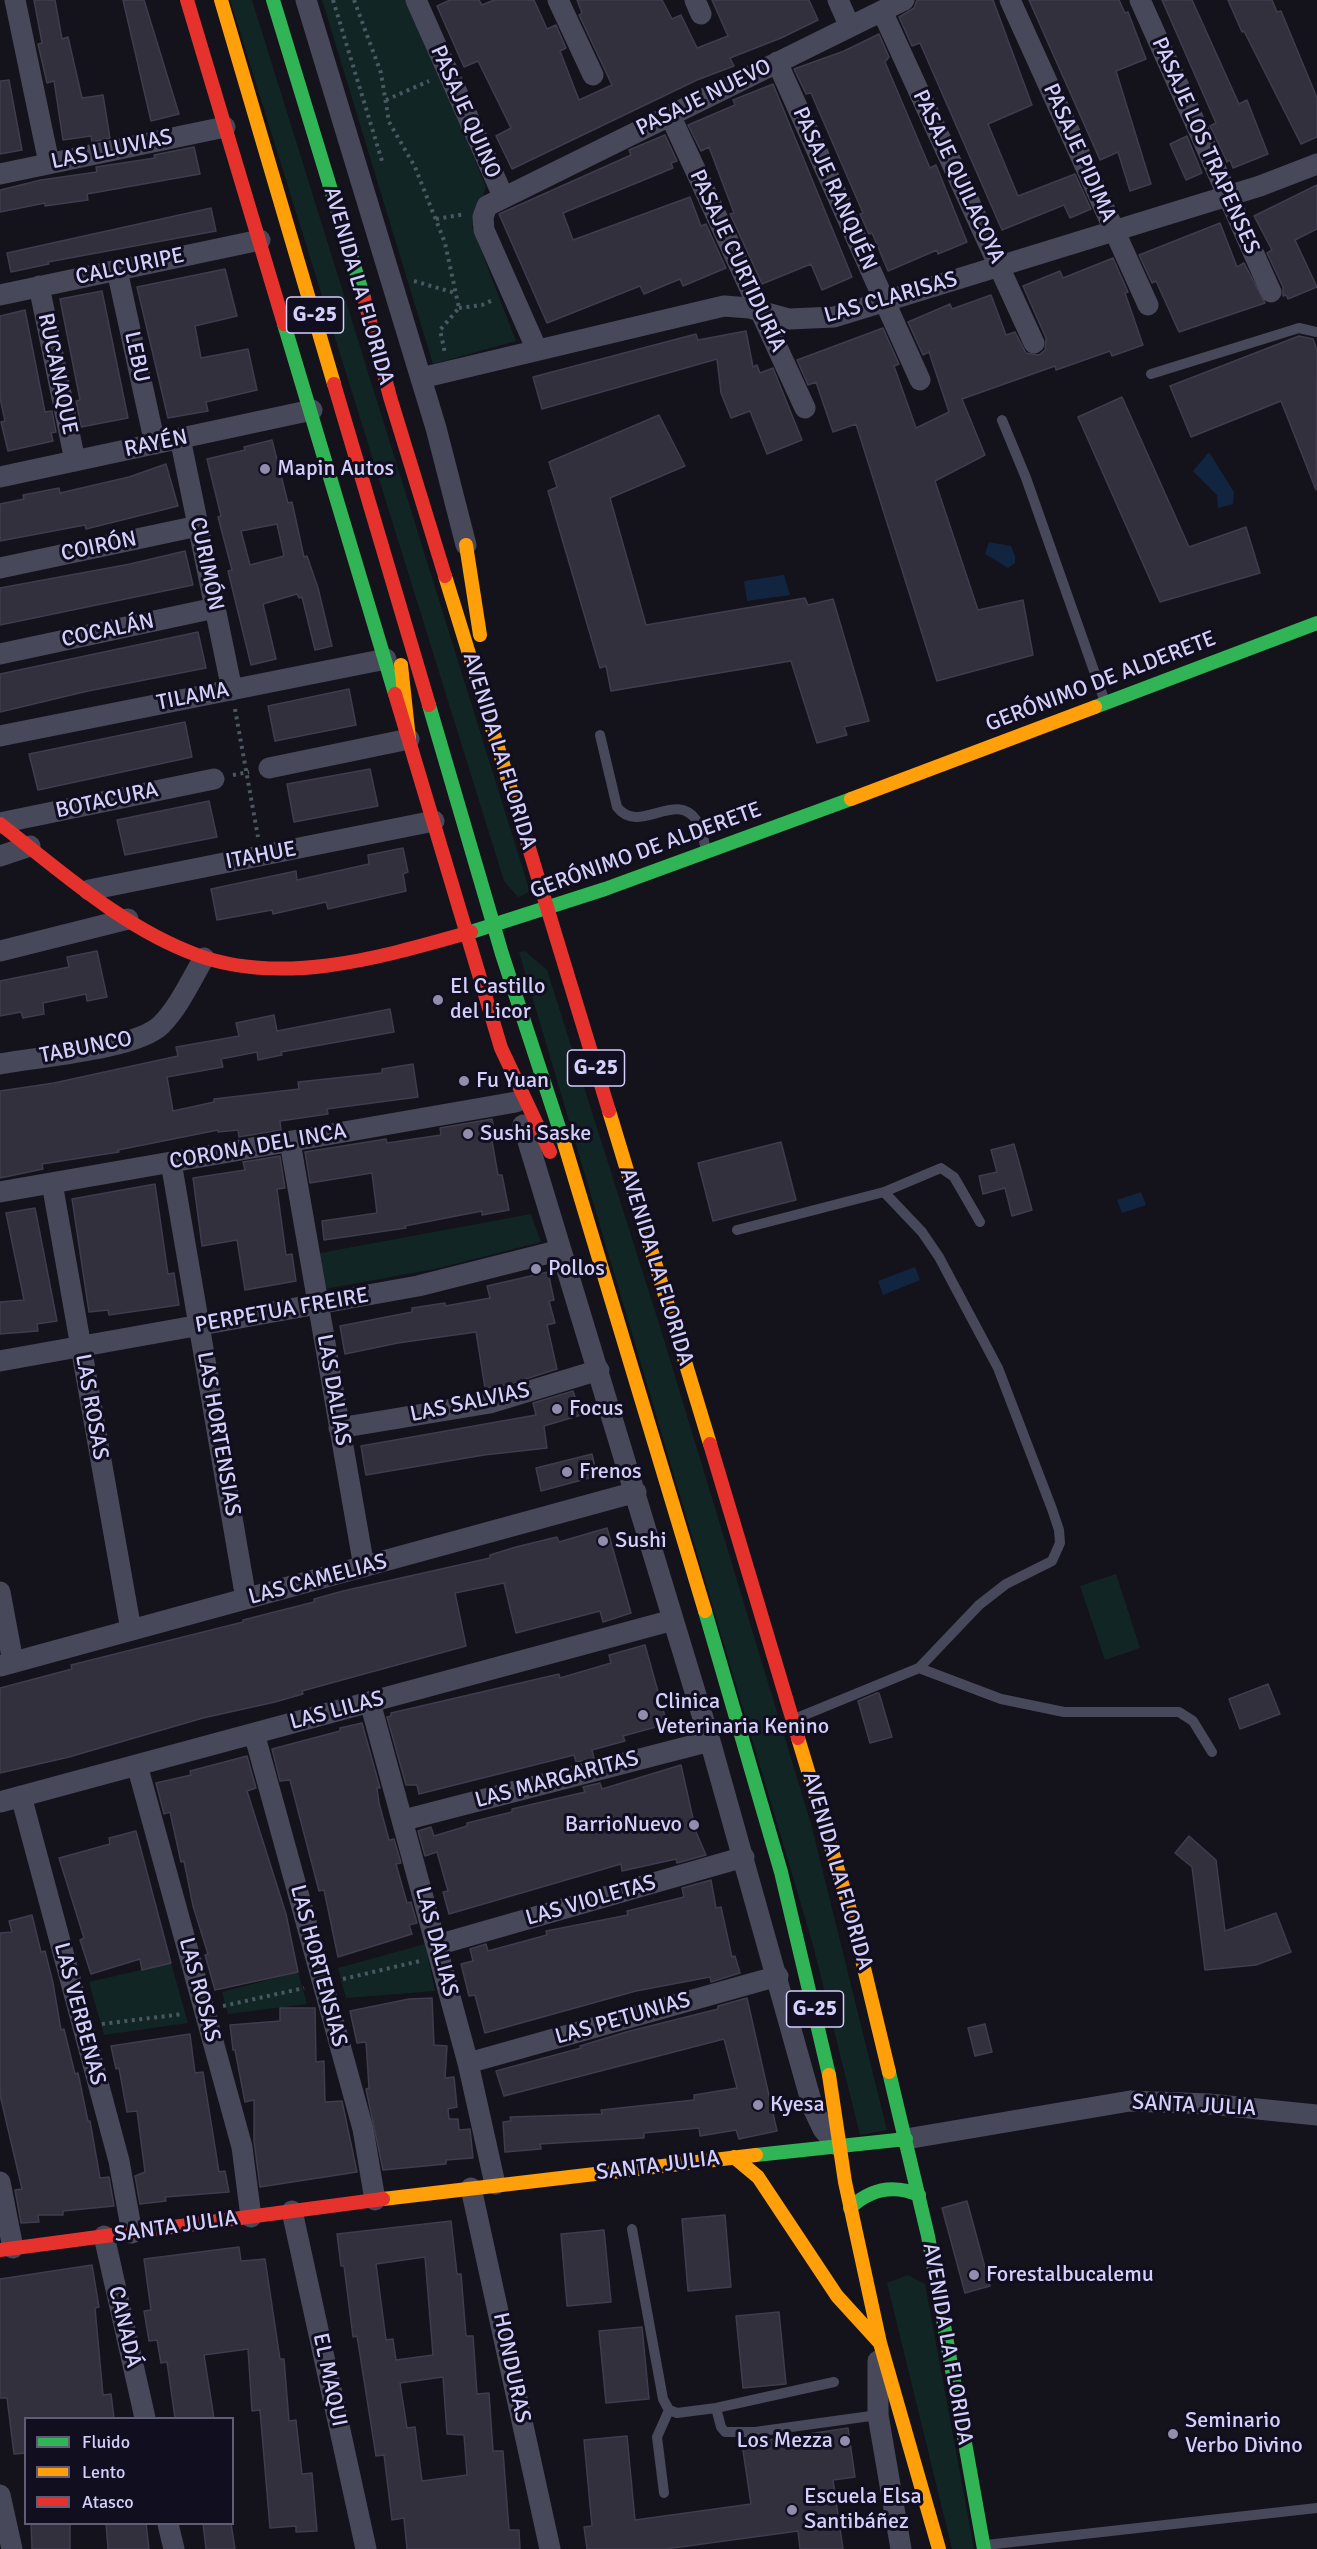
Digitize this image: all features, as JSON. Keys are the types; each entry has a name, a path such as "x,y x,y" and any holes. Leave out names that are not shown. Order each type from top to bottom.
{"main road":[{"path":"187,0 387,659 501,1048 535,1123 591,1230"},
{"name":"G-25","path":"221,0 494,927 591,1230 781,1872 827,2061 850,2208 880,2343 905,2423 939,2549"},
{"name":"AVENIDA LA FLORIDA","path":"273,0 361,289 390,396 549,910 850,1911 919,2195 939,2293 983,2547"},
{"path":"369,383 377,385 390,396"},
{"path":"342,406 348,392 354,387"},
{"path":"466,545 479,618 485,708"},
{"path":"390,574 410,739"},
{"name":"GERÓNIMO DE ALDERETE","path":"0,823 128,919 164,942 204,958 257,968 311,968 338,965 467,935 549,910 1317,623"},
{"path":"721,1527 728,1509"},
{"path":"679,1525 696,1535"},
{"name":"SANTA JULIA","path":"7,2249 495,2184 906,2139"},
{"path":"734,2157 758,2177 837,2296 880,2343"},
{"path":"850,2208 866,2195 885,2188 906,2190 919,2195"}],"street":[{"path":"15,0 49,163"},
{"name":"AVENIDA LA FLORIDA","path":"306,0 421,378 466,545"},
{"name":"PASAJE QUINO","path":"416,0 503,196 487,206 483,223 537,350"},
{"path":"558,0 593,75"},
{"path":"838,0 850,27"},
{"name":"PASAJE NUEVO","path":"503,196 904,0"},
{"name":"PASAJE PIDIMA","path":"1010,0 1148,305"},
{"name":"PASAJE LOS TRAPENSES","path":"1140,0 1271,292"},
{"name":"PASAJE QUILACOYA","path":"882,11 1034,343"},
{"name":"PASAJE RANQUÉN","path":"777,62 920,380"},
{"name":"PASAJE CURTIDURÍA","path":"670,115 805,408"},
{"name":"LAS LLUVIAS","path":"0,174 225,127"},
{"name":"LAS CLARISAS","path":"421,378 724,306 789,319 818,319 885,301 1228,196 1317,164"},
{"name":"CALCURIPE","path":"0,295 260,240"},
{"name":"LEBU","path":"117,270 154,444"},
{"name":"RUCANAQUE","path":"39,286 75,461"},
{"name":"RAYÉN","path":"0,477 312,410"},
{"name":"CURIMÓN","path":"180,438 232,690"},
{"name":"COIRÓN","path":"0,568 198,526"},
{"name":"COCALÁN","path":"0,654 215,608"},
{"name":"TILAMA","path":"0,736 387,659"},
{"path":"269,768 410,739"},
{"name":"BOTACURA","path":"0,823 214,779"},
{"name":"ITAHUE","path":"89,890 434,822"},
{"path":"0,856 30,846"},
{"path":"0,951 128,919"},
{"name":"TABUNCO","path":"0,1064 127,1042 150,1033 169,1016 204,958"},
{"path":"501,1048 710,1741 778,1976 813,2108 823,2129 840,2147"},
{"name":"CORONA DEL INCA","path":"0,1192 516,1102"},
{"name":"LAS DALIAS","path":"290,1142 364,1567"},
{"name":"LAS HORTENSIAS","path":"171,1162 246,1599"},
{"name":"LAS ROSAS","path":"52,1183 131,1630"},
{"name":"PERPETUA FREIRE","path":"0,1361 451,1279 561,1250"},
{"name":"LAS SALVIAS","path":"339,1428 490,1403 599,1370"},
{"name":"LAS CAMELIAS","path":"6,1664 636,1492"},
{"path":"0,1592 6,1664"},
{"name":"LAS LILAS","path":"0,1802 673,1620"},
{"name":"LAS DALIAS","path":"370,1702 439,1951 468,2063 495,2184"},
{"name":"LAS HORTENSIAS","path":"254,1733 363,2128 375,2200"},
{"name":"LAS MARGARITAS","path":"404,1820 710,1741"},
{"name":"LAS ROSAS","path":"136,1765 242,2146 251,2217"},
{"name":"LAS VERBENAS","path":"21,1796 119,2161 132,2233"},
{"name":"LAS VIOLETAS","path":"439,1951 744,1857"},
{"name":"LAS PETUNIAS","path":"468,2063 778,1976"},
{"name":"SANTA JULIA","path":"906,2139 1130,2101 1209,2104 1317,2115"},
{"path":"0,2182 7,2249"},
{"name":"HONDURAS","path":"471,2188 550,2549"},
{"name":"EL MAQUI","path":"292,2211 366,2549"},
{"name":"CANADÁ","path":"104,2236 145,2417"},
{"path":"880,2343 878,2415 901,2549"},
{"path":"0,2495 12,2549"},
{"path":"168,2525 174,2549"}],"lane":[{"path":"1151,374 1299,328 1317,332"},
{"path":"1002,420 1026,478 1106,702"},
{"path":"600,735 617,807 622,813 636,818 674,809 688,812 700,826 706,852"},
{"path":"737,1230 884,1192 941,1168 954,1178 980,1222"},
{"path":"793,1720 919,1668 979,1605 1006,1584 1052,1561 1060,1543 1059,1530 998,1368 939,1257 922,1232 884,1192"},
{"path":"919,1668 1001,1700 1064,1712 1179,1712 1193,1721 1212,1752"},
{"path":"632,2229 663,2398 669,2410 677,2413 716,2408 834,2382"},
{"path":"716,2408 721,2427 725,2432 755,2432 878,2415"},
{"path":"663,2493 657,2437 669,2410"},
{"path":"983,2547 1317,2508"}],"path":[{"path":"354,0 381,72 389,122 415,167 445,243 459,308"},
{"path":"386,100 417,85 449,75"},
{"path":"391,279 422,282 456,293"},
{"path":"449,372 440,330 459,308 482,305 512,293"},
{"path":"214,779 269,768"},
{"path":"83,2027 205,2011 323,1983 439,1951"}],"green space":[{"path":"230,0 252,0 530,892 518,897 504,881"},
{"path":"322,0 408,0 486,187 472,227 516,341 433,364"},
{"path":"525,951 547,970 661,1330 811,1824 887,2130 860,2135 813,1945 519,952"},
{"path":"531,1214 541,1242 435,1269 325,1289 320,1253"},
{"path":"1116,1574 1140,1648 1105,1660 1080,1586"},
{"path":"425,1944 435,1991 346,1998 338,1968"},
{"path":"171,1963 188,2023 104,2035 89,1982"},
{"path":"298,1972 307,2004 228,2014 222,1992"},
{"path":"908,2275 925,2284 974,2549 952,2549 887,2283"}],"water":[{"path":"1209,452 1234,492 1233,504 1218,508 1217,495 1193,471"},
{"path":"989,542 1011,546 1015,563 1008,568 985,554"},
{"path":"784,575 790,595 747,601 744,581"},
{"path":"1141,1192 1146,1205 1122,1213 1117,1200"},
{"path":"915,1267 920,1280 883,1295 878,1281"}],"building":[{"path":"34,0 55,0 62,39 68,37 82,98 103,95 110,138 92,142 91,136 63,140 54,81 47,83 38,44 42,43"},
{"path":"123,0 144,0 179,114 151,121"},
{"path":"450,0 479,0 482,5 494,0 534,0 547,29 556,25 566,48 560,51 579,100 612,85 579,15 582,13 577,0 662,0 672,19 681,15 697,48 728,36 712,0 809,0 818,20 781,38 730,58 734,66 697,80 512,169 496,136 511,128 478,61 464,67 437,6"},
{"path":"917,0 993,0 1032,105 988,124 1018,196 1075,174 1091,209 1070,218 1064,205 1002,230 920,43 912,46 899,17 914,8"},
{"path":"1029,0 1119,0 1125,13 1128,12 1146,59 1116,71 1151,184 1130,191 1118,152 1100,160"},
{"path":"1162,0 1192,0 1239,104 1247,100 1268,154 1233,168 1230,160 1227,162 1210,126 1216,123"},
{"path":"1228,0 1272,0 1277,12 1281,11 1317,98 1317,137 1301,144 1244,31 1242,32"},
{"path":"879,34 889,57 885,62 930,168 936,165 967,242 938,254 937,250 888,271 872,233 869,234 860,214 863,213 811,93 806,94 794,69 844,51"},
{"path":"9,80 22,150 0,154 0,81"},
{"path":"773,84 852,277 822,290 811,264 762,284 730,214 734,213 709,147 701,151 688,125 735,105 733,100"},
{"path":"665,135 677,161 671,163 673,168 563,213 573,240 690,197 701,226 706,224 726,268 683,286 680,279 644,294 640,286 547,323 499,214 631,155 629,150"},
{"path":"1187,136 1202,173 1186,180 1170,144"},
{"path":"194,147 200,174 87,194 88,200 45,206 45,203 0,212 0,190 41,180 97,172 96,167 155,158 154,155"},
{"path":"1317,185 1317,229 1295,240 1317,287 1288,299 1286,295 1283,296 1283,287 1267,253 1272,250 1254,216"},
{"path":"211,208 216,231 48,262 49,264 11,272 7,253"},
{"path":"1220,223 1237,267 1244,263 1265,303 1179,332 1156,281 1152,283 1139,255"},
{"path":"1113,258 1128,292 1125,293 1143,345 1112,356 1110,351 1056,370 1055,366 962,399 985,455 935,481 978,610 1023,600 1033,655 937,681 856,424 833,432 816,382 808,385 797,360 883,328 899,364 894,366 916,428 949,412 929,352 923,355 908,322 950,304 952,309 991,295 1006,335 1015,332 1026,353 1039,355 1045,350 1046,338 1023,286 1060,271 1063,278"},
{"path":"225,269 237,316 195,326 201,358 248,349 257,390 206,402 208,411 168,418 137,287"},
{"path":"102,291 128,418 81,427 76,401 80,400 60,299"},
{"path":"25,310 45,412 52,411 56,432 51,433 53,441 8,451 1,422 5,421 0,398 0,316"},
{"path":"746,331 753,367 757,365 760,373 773,368 802,440 767,454 750,411 731,418 721,393 717,359 542,409 533,377 696,334 698,340"},
{"path":"1299,336 1313,339 1317,350 1316,490 1281,401 1191,437 1170,386"},
{"path":"1122,397 1189,547 1246,527 1260,573 1160,602 1078,417"},
{"path":"659,415 685,466 610,498 646,625 805,598 808,605 833,599 869,721 844,727 847,735 817,743 791,661 611,691 606,666 600,668 548,491 557,487 549,462"},
{"path":"272,440 288,503 292,502 304,557 307,556 318,588 332,646 315,650 302,597 299,598 297,594 263,604 276,659 251,665 228,571 232,570 218,517 221,516 207,459 245,450 244,447","holes":["277,524 284,556 250,565 241,531"]},
{"path":"166,464 178,506 86,529 85,525 0,541 0,504 24,499 23,495 59,488 60,493 129,477"},
{"path":"185,551 193,585 0,625 0,588 130,564"},
{"path":"198,632 206,668 88,691 0,712 0,674"},
{"path":"349,689 356,725 275,741 268,706"},
{"path":"185,722 192,757 38,790 29,754"},
{"path":"370,769 378,806 294,822 287,784"},
{"path":"209,801 217,837 125,855 117,820"},
{"path":"403,848 408,872 403,874 406,891 328,909 326,902 273,914 272,910 217,920 211,889 296,871 297,880 369,864 368,855"},
{"path":"97,951 107,997 87,1001 86,994 43,1003 44,1014 23,1018 21,1012 0,1016 0,981 69,967 67,957"},
{"path":"390,1009 394,1032 281,1052 282,1055 258,1060 257,1052 221,1059 223,1067 167,1077 173,1111 214,1102 214,1099 299,1089 298,1082 382,1073 382,1069 413,1064 418,1097 327,1109 328,1114 280,1121 281,1130 239,1137 238,1130 218,1132 218,1130 118,1150 119,1152 42,1164 43,1169 0,1178 0,1091 54,1083 178,1056 176,1047 239,1036 236,1023 274,1015 277,1031"},
{"path":"492,1119 496,1140 492,1141 498,1175 502,1175 509,1210 482,1215 482,1211 405,1226 406,1228 324,1240 322,1221 377,1213 372,1173 310,1183 305,1152 386,1139 387,1143 441,1135 440,1128"},
{"path":"781,1142 796,1200 713,1221 698,1163"},
{"path":"1014,1144 1032,1210 1012,1216 1005,1188 983,1194 979,1176 997,1172 991,1150"},
{"path":"280,1156 285,1188 277,1189 286,1255 292,1254 296,1281 245,1290 237,1240 202,1246 193,1178 245,1170 243,1162"},
{"path":"155,1184 168,1274 174,1273 179,1305 109,1315 108,1310 89,1312 72,1199"},
{"path":"35,1208 57,1321 37,1324 38,1331 0,1334 0,1302 24,1300 6,1213"},
{"path":"548,1272 554,1300 549,1301 555,1323 547,1325 557,1369 507,1385 485,1388 476,1332 398,1343 345,1354 340,1326 412,1312 412,1308 445,1303 445,1306 490,1298 487,1286"},
{"path":"573,1391 581,1415 544,1426 547,1448 484,1455 366,1475 361,1446 536,1415 533,1403"},
{"name":"Frenos","path":"592,1454 597,1476 541,1491 536,1468"},
{"path":"607,1528 631,1613 603,1622 600,1611 516,1633 504,1583 455,1593 466,1646 302,1691 303,1694 275,1702 203,1718 69,1757 0,1773 0,1688 72,1669 71,1665 243,1622 243,1620 314,1602 314,1599 343,1591 490,1558 490,1555 557,1537 559,1542"},
{"path":"645,1645 667,1724 623,1736 625,1741 592,1750 594,1758 576,1762 574,1755 419,1794 417,1785 406,1785 387,1717 391,1716 391,1713 559,1674 560,1678 611,1663 609,1655"},
{"path":"1268,1684 1280,1714 1240,1729 1229,1699"},
{"path":"879,1693 892,1737 870,1743 858,1701"},
{"path":"362,1723 380,1788 377,1788 379,1803 389,1840 394,1839 401,1863 396,1864 407,1903 411,1902 417,1923 409,1925 412,1934 338,1957 324,1890 319,1891 290,1780 280,1781 272,1749"},
{"path":"247,1756 256,1788 247,1791 286,1914 298,1972 215,1990 184,1861 181,1862 170,1812 164,1814 156,1783 191,1775 190,1771"},
{"path":"681,1765 696,1832 706,1855 677,1863 676,1859 622,1871 621,1864 449,1914 443,1892 448,1891 437,1852 425,1856 418,1831 431,1827 434,1836 467,1826 467,1823 512,1812 512,1809 585,1792 583,1787 600,1783 602,1789"},
{"path":"136,1831 171,1963 142,1970 140,1959 91,1974 80,1940 84,1938 59,1858 110,1844 109,1838"},
{"path":"1189,1836 1216,1860 1225,1931 1276,1913 1291,1952 1256,1965 1205,1970 1192,1867 1175,1853"},
{"path":"711,1880 716,1908 721,1907 732,1957 735,1956 740,1973 711,1982 710,1977 636,1991 485,2033 475,1995 469,1996 461,1964 473,1961 470,1949 486,1944 488,1951 547,1935 546,1931 628,1915 627,1911 684,1897 682,1888"},
{"path":"32,1915 41,1952 45,1951 61,2030 64,2029 75,2074 78,2073 88,2121 90,2121 100,2178 109,2177 114,2206 63,2211 63,2215 38,2215 39,2222 21,2223 15,2190 22,2189 0,2095 0,1933 12,1932 9,1921"},
{"path":"432,1998 434,2045 447,2046 445,2078 454,2077 457,2107 448,2109 449,2119 458,2119 459,2130 470,2129 473,2158 446,2160 446,2164 383,2170 366,2089 369,2088 366,2042 357,2043 350,2011 409,1999"},
{"path":"747,1998 777,2131 739,2139 736,2130 700,2136 699,2128 644,2133 644,2138 540,2144 541,2149 505,2152 503,2122 511,2121 510,2117 602,2114 601,2110 694,2100 694,2095 737,2088 724,2039 504,2096 496,2071 581,2048 580,2046 626,2032 718,2009 718,2006"},
{"path":"280,2008 315,2008 316,2062 324,2061 325,2102 342,2101 357,2172 260,2187 254,2141 254,2100 245,2102 235,2050 233,2050 230,2025 280,2021"},
{"path":"985,2024 992,2052 975,2056 968,2028"},
{"path":"190,2034 195,2073 203,2072 219,2172 225,2171 229,2192 165,2197 166,2201 140,2204 135,2176 145,2172 137,2111 127,2112 119,2068 116,2069 111,2046"},
{"path":"967,2201 990,2286 965,2293 942,2208"},
{"path":"725,2215 731,2287 688,2291 682,2219"},
{"path":"451,2221 457,2274 461,2274 466,2336 473,2336 477,2394 489,2393 493,2451 503,2451 509,2530 519,2530 520,2549 407,2549 404,2518 392,2520 384,2455 376,2456 357,2336 353,2337 344,2266 341,2266 337,2234","holes":["425,2257 433,2355 396,2360 393,2339 386,2340 376,2264","443,2377 447,2434 464,2435 467,2475 422,2481 415,2427 407,2428 400,2383"]},
{"path":"604,2230 611,2302 567,2306 561,2234"},
{"path":"239,2247 241,2261 265,2259 280,2359 284,2359 289,2421 296,2420 302,2474 312,2473 317,2531 296,2532 296,2526 270,2528 260,2410 252,2411 248,2349 204,2355 214,2417 175,2417 167,2362 161,2363 157,2340 149,2341 144,2311 151,2310 144,2259"},
{"path":"92,2265 99,2307 95,2308 103,2395 111,2394 114,2417 24,2417 24,2453 14,2454 7,2398 0,2398 0,2279"},
{"path":"779,2312 786,2384 743,2388 736,2316"},
{"path":"642,2327 649,2399 606,2403 599,2331"},
{"path":"848,2428 855,2477 833,2480 843,2549 800,2549 798,2531 666,2549 587,2549 584,2527 592,2526 584,2440 627,2436 635,2520 751,2504 742,2444"},
{"path":"31,2525 70,2525 70,2549 32,2549"},
{"path":"106,2525 146,2525 149,2549 108,2549"},
{"path":"203,2525 231,2525 235,2549 206,2549"}],"traffic: fast":[{"path":"273,0 364,298"},
{"path":"284,324 395,694"},
{"path":"1095,707 1317,623"},
{"path":"429,705 502,954 565,1146"},
{"path":"471,932 605,889 851,799"},
{"path":"705,1611 781,1872 829,2075"},
{"path":"889,2072 928,2236 984,2549"},
{"path":"756,2155 906,2139"},
{"path":"850,2208 866,2196 882,2190 900,2190 919,2195"}],"traffic: slow":[{"path":"221,0 334,384"},
{"path":"466,545 480,635"},
{"path":"445,576 525,835"},
{"path":"401,665 409,739"},
{"path":"851,799 1095,707"},
{"path":"609,1111 710,1444"},
{"path":"565,1146 705,1611"},
{"path":"798,1738 850,1910 889,2072"},
{"path":"829,2075 845,2182 880,2343 939,2549"},
{"path":"383,2199 756,2155"},
{"path":"734,2157 758,2177 837,2296 879,2342"}],"traffic: jam":[{"path":"187,0 284,324"},
{"path":"364,298 390,397 445,576"},
{"path":"334,384 429,705"},
{"path":"395,694 501,1048"},
{"path":"0,824 94,897 144,930 197,955 231,964 265,968 300,968 335,964 370,958 471,932"},
{"path":"525,835 609,1111"},
{"path":"501,1048 550,1152"},
{"path":"710,1444 798,1738"},
{"path":"0,2250 383,2199"}],"place":[{"name":"Mapin Autos","path":"265,469"},
{"name":"El Castillo del Licor","path":"438,1000"},
{"name":"Fu Yuan","path":"464,1081"},
{"name":"Sushi Saske","path":"468,1134"},
{"name":"Pollos","path":"536,1269"},
{"name":"Focus","path":"557,1409"},
{"name":"Frenos","path":"567,1472"},
{"name":"Sushi","path":"603,1541"},
{"name":"Clinica Veterinaria Kenino","path":"643,1715"},
{"name":"BarrioNuevo","path":"694,1825"},
{"name":"Kyesa","path":"758,2105"},
{"name":"Forestalbucalemu","path":"974,2275"},
{"name":"Seminario Verbo Divino","path":"1173,2434"},
{"name":"Los Mezza","path":"845,2441"},
{"name":"Escuela Elsa Santibáñez","path":"792,2510"}]}
